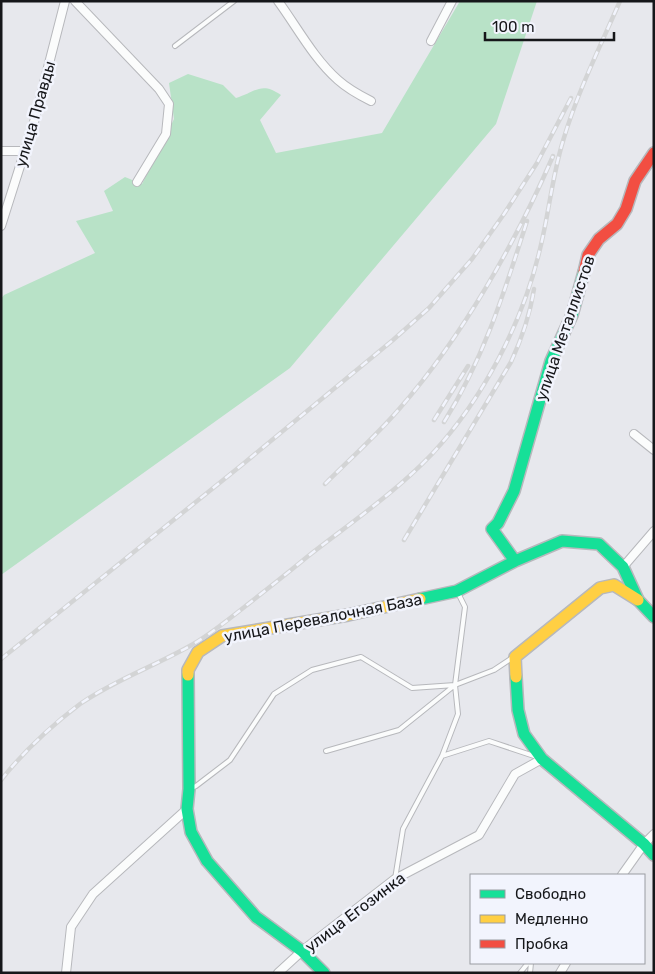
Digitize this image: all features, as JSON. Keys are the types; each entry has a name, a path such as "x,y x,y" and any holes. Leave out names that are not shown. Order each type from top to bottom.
{"street":[{"name":"улица Правды","path":"1,226 25,151 65,1"},
{"path":"75,1 159,89 169,104 166,134 137,182"},
{"path":"278,1 317,56 336,78 350,90 371,101"},
{"path":"431,40 452,1"},
{"path":"1,151 25,151"},
{"name":"улица Металлистов","path":"515,561 492,529 498,523 514,491 551,361 572,315 588,255 599,239 617,224 626,209 636,181 654,153"},
{"path":"634,434 654,450"},
{"path":"638,600 623,567 654,531"},
{"name":"улица Перевалочная База","path":"324,973 302,951 256,917 206,862 191,832 187,809 189,789 188,670 198,652 222,636 348,615 457,591 515,561 562,541 600,544 623,567"},
{"path":"654,617 638,600 614,585 600,588 515,657 518,710 524,734 542,759 644,844 654,856"},
{"name":"улица Егозинка","path":"278,973 302,951 395,878 479,835 515,774 542,759"},
{"path":"66,973 71,927 93,894 187,809"},
{"path":"623,874 644,844 654,834"}],"lane":[{"path":"175,46 234,1"},
{"path":"395,878 404,829 442,756 458,714 455,685 465,607 457,591"},
{"path":"189,789 196,786 230,760 274,694 312,670 361,657 412,688 455,685 494,670 515,657"},
{"path":"326,751 399,730 455,685"},
{"path":"442,756 488,741 542,759"}],"green space":[{"path":"460,1 537,1 496,124 290,368 1,575 1,299 4,295 95,253 76,221 113,211 104,191 125,177 142,184 174,119 169,83 188,74 223,85 236,98 263,88 281,95 260,120 276,153 382,133"}],"railway":[{"path":"1,780 38,739 80,704 108,687 195,643 212,632 387,495 418,468 451,432 468,409 499,358 523,304 533,277 540,249 563,141 589,70 620,1"},
{"path":"1,659 243,464 429,308 472,259 504,214 537,163 571,98"},
{"path":"325,484 391,418 445,351 505,255 553,156"},
{"path":"444,422 471,374 482,349 527,221"},
{"path":"404,540 511,362 525,326 534,289"},
{"path":"434,420 468,366"}],"traffic: fast":[{"path":"584,272 572,315 551,361 514,491 498,523 492,529 515,561 562,541 599,544 623,567 638,600 654,617"},
{"path":"420,599 457,591 515,561"},
{"path":"188,675 189,789 187,809 191,832 207,861 256,917 302,951 324,973"},
{"path":"516,677 518,710 524,734 542,759 644,844 654,855"}],"traffic: slow":[{"path":"516,677 515,657 600,588 614,585 638,600"},
{"path":"188,675 188,670 198,652 222,636 348,615 420,599"}],"traffic: jam":[{"path":"584,272 588,255 599,239 617,224 626,209 635,181 654,153"}]}
